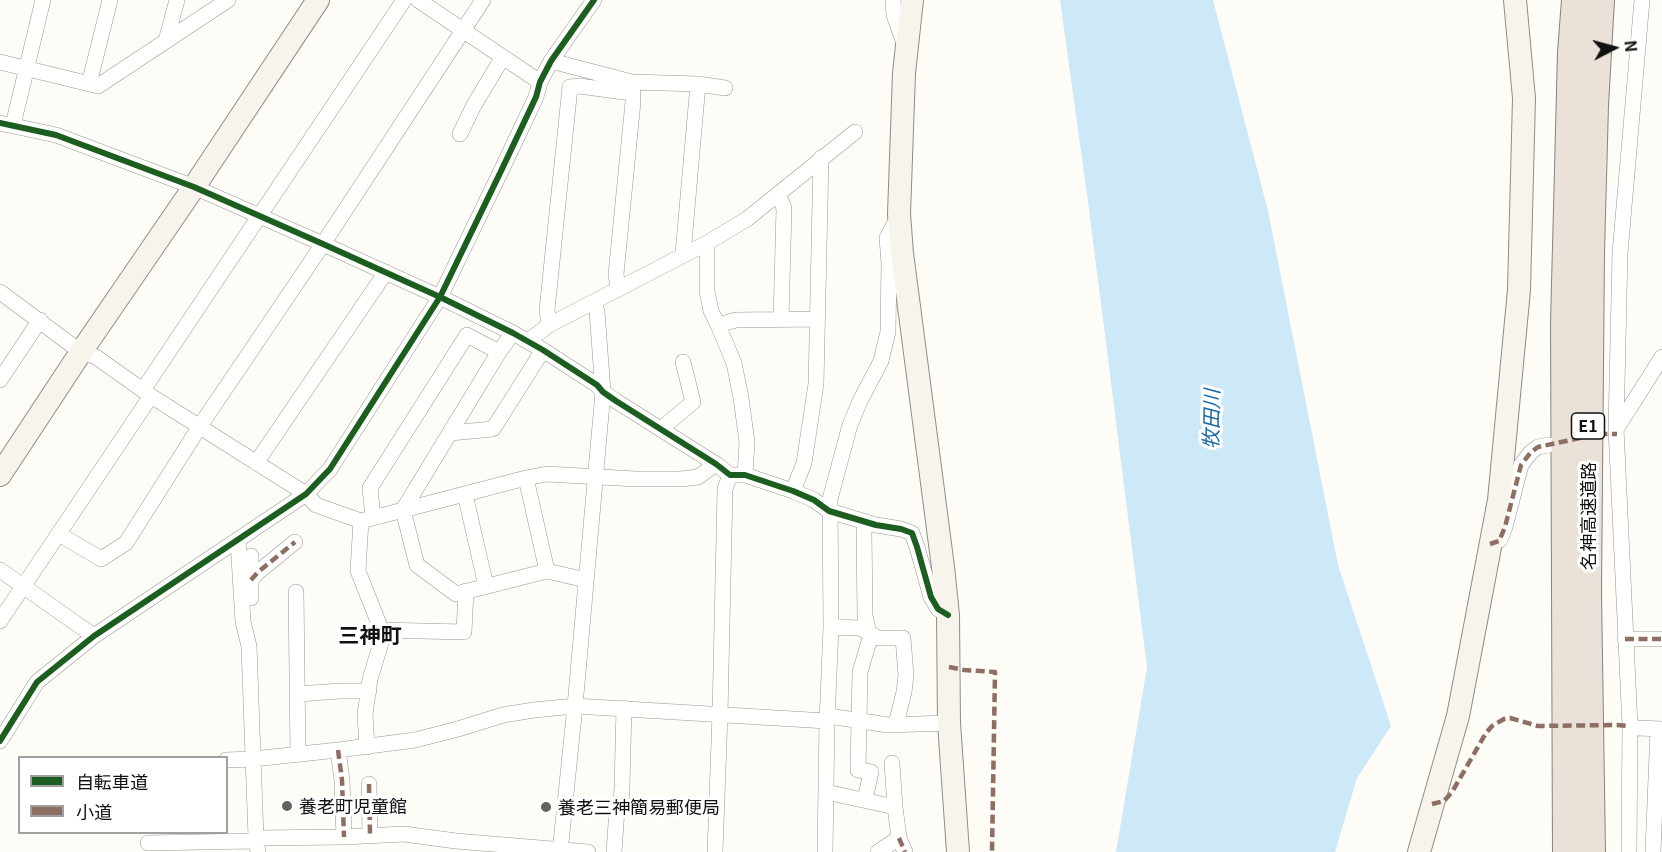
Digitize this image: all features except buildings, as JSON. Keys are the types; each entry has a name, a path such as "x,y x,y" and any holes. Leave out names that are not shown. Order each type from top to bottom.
{"highway":[{"path":"1567,0 1572,53"},
{"name":"名神高速道路","path":"1567,852 1565,323 1572,53 1576,0"},
{"name":"名神高速道路","path":"1591,852 1587,581 1590,252 1594,105 1600,0"},
{"path":"1594,105 1609,0"}],"street":[{"path":"43,0 26,68 6,124 57,135 194,187 386,272 528,341 597,385 603,392 716,464 738,475 793,491 813,500 829,511 912,533 931,597 938,609 948,615"},
{"path":"89,84 110,0"},
{"path":"166,41 177,0"},
{"path":"0,62 98,86 228,0"},
{"path":"0,475 318,0"},
{"path":"0,621 59,534 260,216 404,0"},
{"path":"418,0 540,82"},
{"path":"59,534 102,559 126,543 200,426 483,0"},
{"path":"0,741 37,682 94,636 306,495 330,469 440,297 536,97 540,82 551,61 594,0"},
{"path":"893,0 894,15 906,52"},
{"path":"912,0 904,73 899,214 948,615 949,723 958,852"},
{"path":"1419,852 1458,716 1498,500 1518,290 1524,98 1515,0"},
{"path":"1630,726 1660,729 1653,849 1629,850 1630,726 1617,431 1620,253 1642,0"},
{"path":"460,134 474,105 503,57"},
{"path":"551,61 632,87"},
{"path":"683,254 698,84"},
{"path":"549,325 547,310 570,87 698,84 726,88"},
{"path":"618,289 616,274 633,102 632,87"},
{"path":"528,341 549,325 707,243 747,219 855,132"},
{"path":"793,491 804,463 816,384 821,158"},
{"path":"778,194 784,208 782,319"},
{"path":"825,852 831,627 830,500 850,425 881,361 888,332 887,238 899,214"},
{"path":"707,243 707,291 711,311 734,363 747,442 738,475 725,489 715,852"},
{"path":"256,463 386,272"},
{"path":"0,292 81,352 96,357 147,393 306,495 316,505 367,519 547,474 681,479 698,477 716,464"},
{"path":"560,851 603,392 597,311 594,302"},
{"path":"718,326 736,320 818,319"},
{"path":"0,380 40,320"},
{"path":"513,333 499,352 403,510 417,565 456,594 547,572 586,580"},
{"path":"367,747 365,714 370,679 381,643 379,624 358,571 370,488 467,335 499,352"},
{"path":"450,433 493,429 543,350"},
{"path":"1599,434 1617,431 1662,357"},
{"path":"661,429 693,402 683,362"},
{"path":"1490,544 1499,542 1505,527 1521,465 1531,452 1538,447 1549,445"},
{"path":"526,478 547,572"},
{"path":"465,494 486,586"},
{"path":"864,531 865,616 870,638 860,672 858,770 871,772 865,800"},
{"path":"238,541 243,622 249,646 257,845"},
{"path":"251,580 295,542"},
{"path":"246,632 251,625 251,556"},
{"path":"0,570 94,636"},
{"path":"380,630 464,632 466,591"},
{"path":"296,592 298,754"},
{"path":"831,627 860,627 878,638 903,638 906,675 896,724"},
{"path":"1625,639 1662,639"},
{"path":"298,694 369,691"},
{"path":"228,760 367,747 415,740 503,716 575,706 828,718 888,725 949,723"},
{"path":"614,852 617,809 621,806 624,708"},
{"path":"338,750 342,780 344,837"},
{"path":"878,852 902,845 895,807 892,763"},
{"path":"369,784 370,835"},
{"path":"1630,791 1656,790"},
{"path":"826,792 895,807"},
{"path":"149,843 251,841 257,845 404,834 456,846 588,852"}],"water":[{"name":"牧田川","path":"1060,0 1213,0 1268,211 1338,565 1391,726 1357,778 1335,852 1116,852 1147,667"}],"marked path":[{"path":"1490,544 1499,541 1505,527 1521,465 1531,452 1538,447 1599,434 1617,434"},
{"path":"251,580 295,542"},
{"path":"1625,639 1662,639"},
{"path":"949,667 995,672 992,852"},
{"path":"1432,804 1444,801 1452,792 1486,733 1492,726 1504,719 1510,718 1538,726 1630,726"},
{"path":"338,750 342,780 344,837"},
{"path":"369,784 370,835"},
{"path":"899,838 905,852"}],"cycle path":[{"path":"0,741 37,682 94,636 306,494 330,469 440,297 536,97 540,82 551,61 594,0"},
{"path":"0,123 56,135 194,187 323,244 440,297 543,350 597,385 616,401 730,475 745,475 793,491 814,500 829,511 912,533 931,597 938,609 948,615"}],"place":[{"name":"養老町児童館","path":"287,806"},
{"name":"養老三神簡易郵便局","path":"546,807"}],"district":[{"name":"三神町","path":"370,635"}]}
